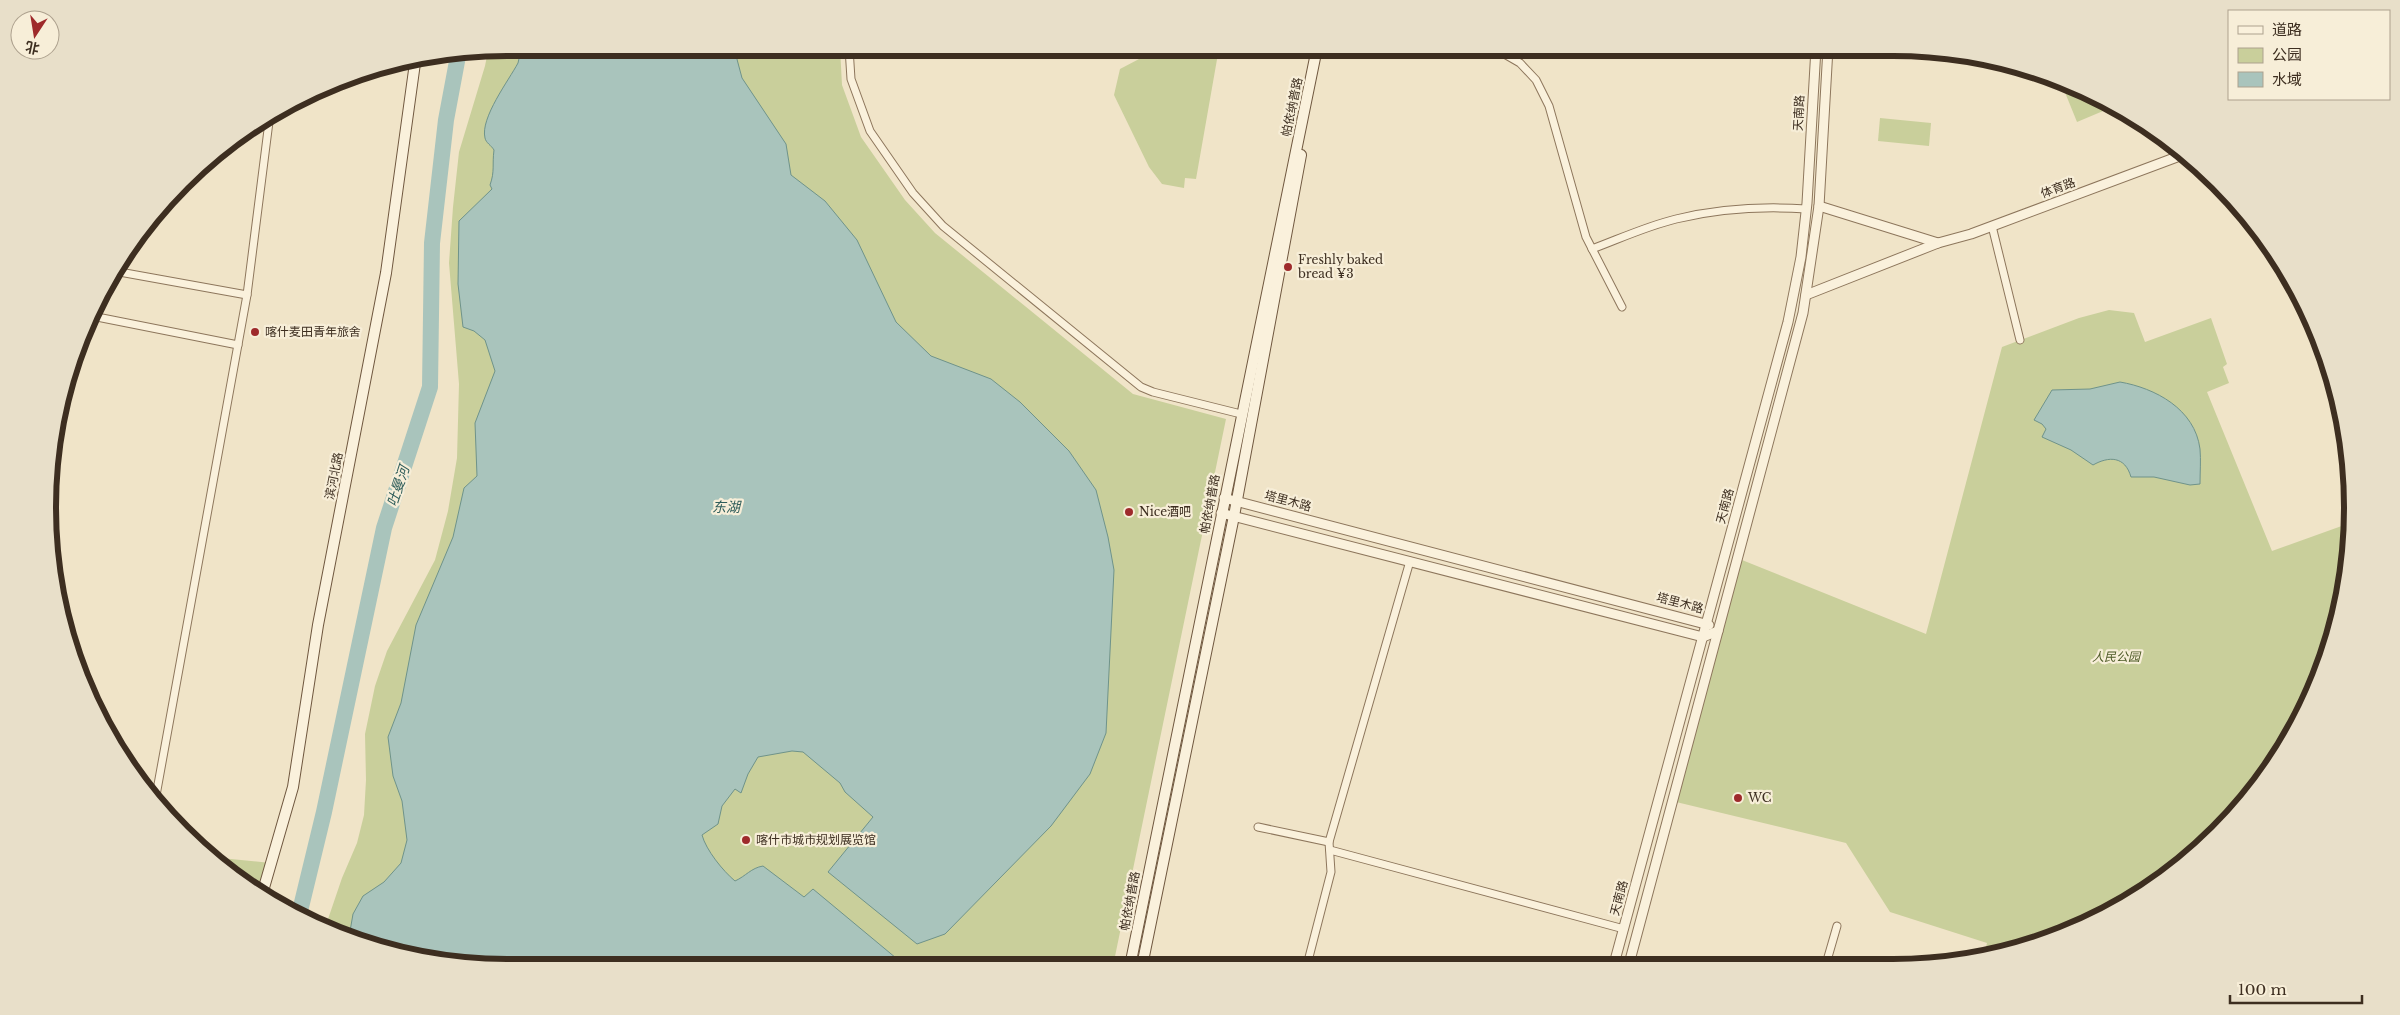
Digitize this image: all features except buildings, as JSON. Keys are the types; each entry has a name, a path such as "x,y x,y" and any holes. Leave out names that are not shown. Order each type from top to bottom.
{"main road":[{"name":"帕依纳普路","path":"1131,959 1315,56"},
{"name":"帕依纳普路","path":"1143,959 1234,516 1319,56"},
{"name":"滨河北路","path":"264,887 293,787 318,625 386,274 415,66"}],"street":[{"path":"849,56 851,79 870,131 914,193 943,226 1142,387 1153,392 1241,414"},
{"path":"1508,56 1520,63 1536,80 1550,106 1586,237 1622,307"},
{"name":"天南路","path":"1615,959 1788,322 1801,257 1806,209 1816,56"},
{"name":"天南路","path":"1630,959 1806,295 1819,206 1828,56"},
{"path":"157,791 247,295 269,125"},
{"name":"体育路","path":"1806,295 1938,243 1992,226 2177,157"},
{"path":"1819,206 1938,243"},
{"path":"1592,249 1674,220 1710,212 1774,207 1806,209"},
{"path":"1992,226 2020,340"},
{"path":"123,273 247,295"},
{"path":"99,317 238,345"},
{"name":"塔里木路","path":"1224,498 1706,623 1718,631"},
{"path":"1221,513 1703,636 1718,631"},
{"path":"1309,959 1331,872 1329,842 1410,561"},
{"path":"1258,827 1329,842"},
{"path":"1330,850 1624,929"},
{"path":"1827,959 1837,926"}],"green space":[{"name":"东湖","path":"508,56 840,56 842,85 861,137 905,200 935,233 1133,394 1226,419 1114,959 478,958 419,950 362,935 327,921 342,878 357,843 364,815 366,780 365,734 375,686 387,651 435,560 448,511 457,458 459,384 449,263 453,207 459,152 487,57"},
{"path":"1145,56 1218,56 1196,179 1185,178 1184,188 1162,184 1149,167 1114,95 1120,69"},
{"path":"2064,91 2105,110 2077,122"},
{"path":"1880,118 1931,123 1929,146 1878,141"},
{"name":"人民公园","path":"2109,310 2134,313 2145,342 2211,318 2227,364 2223,367 2229,383 2207,392 2272,551 2343,525 2340,566 2335,596 2320,653 2297,707 2268,758 2251,782 2212,827 2167,866 2143,883 2092,912 2038,935 1986,949 1987,943 1890,912 1846,843 1672,801 1737,558 1926,634 2002,347 2079,318"},
{"path":"224,858 271,863 264,887"}],"water":[{"name":"东湖","path":"519,56 736,56 742,78 786,144 791,175 825,201 857,240 896,322 931,356 991,379 1020,402 1069,451 1096,490 1114,570 1106,733 1090,774 1051,826 945,934 917,944 828,872 873,817 845,792 840,783 803,752 792,751 758,757 748,774 741,793 735,789 722,806 718,824 702,835 707,847 716,860 735,881 755,868 763,866 804,897 813,889 897,959 478,958 419,950 350,930 353,914 363,896 384,882 401,863 407,840 402,801 393,776 388,737 401,703 416,625 453,537 464,488 477,476 475,423 495,371 485,340 474,331 463,327 458,284 459,221 492,189 490,185 493,172 494,150 485,138 487,120 496,99"},
{"path":"2120,382 2147,389 2159,395 2182,412 2190,422 2197,435 2200,449 2200,484 2190,485 2154,477 2131,477 2125,465 2121,462 2110,459 2093,465 2071,450 2042,437 2046,429 2042,424 2034,420 2052,390 2090,389"}],"waterway":[{"name":"吐曼河","path":"301,908 324,812 384,528 430,387 432,243 446,120 457,59"}],"place":[{"name":"Freshly baked bread ¥3","path":"1288,267"},
{"name":"喀什麦田青年旅舍","path":"255,332"},
{"name":"Nice酒吧","path":"1129,512"},
{"name":"WC","path":"1738,798"},
{"name":"喀什市城市规划展览馆","path":"746,840"}]}
